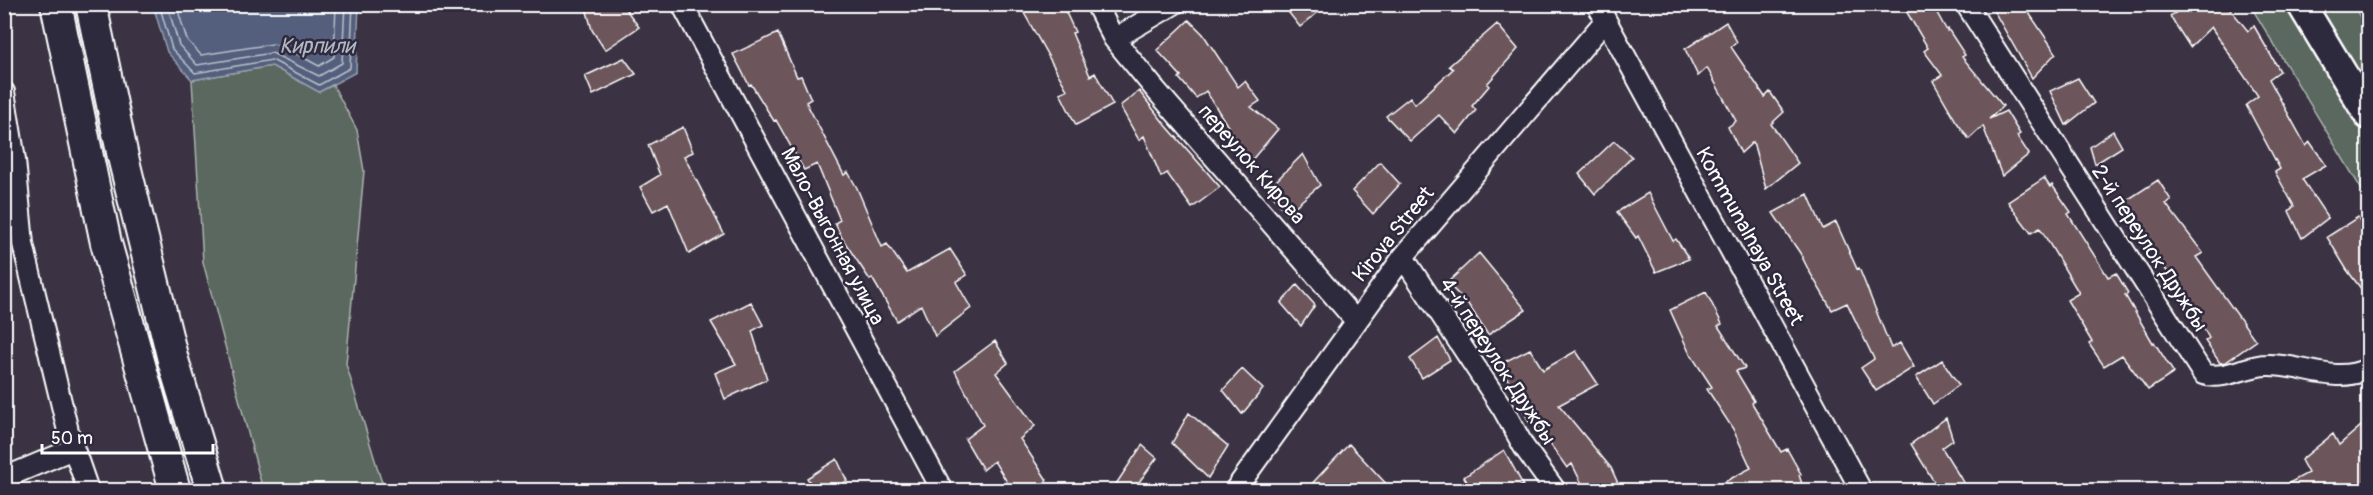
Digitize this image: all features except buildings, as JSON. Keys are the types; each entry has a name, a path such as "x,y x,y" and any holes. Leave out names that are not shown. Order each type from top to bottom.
{"main road":[{"path":"56,4 105,243 175,490"},
{"path":"91,4 123,157 173,360 213,490"},
{"path":"2301,4 2368,115"}],"street":[{"name":"Мало-Выгонная улица","path":"682,4 942,490"},
{"name":"переулок Кирова","path":"1096,4 1114,39 1355,320"},
{"path":"1114,39 1174,4"},
{"name":"2-й переулок Дружбы","path":"1966,4 2203,374 2221,375 2266,365 2332,376 2348,375 2368,369"},
{"name":"Kirova Street","path":"1235,490 1355,320 1403,257 1601,13"},
{"name":"Kommunalnaya Street","path":"1601,13 1861,490"},
{"path":"4,92 15,160 23,244 73,449 88,490"},
{"name":"4-й переулок Дружбы","path":"1403,257 1503,409 1524,447 1555,490"},
{"path":"4,478 73,449"}],"shaded area":[{"path":"2250,5 2289,5 2368,134 2368,200"},
{"path":"2317,5 2353,5 2368,31 2368,93"},
{"path":"272,66 319,92 333,85 357,130 364,171 346,364 381,480 387,490 263,490 203,262 192,80"}],"water":[{"name":"Кирпили","path":"153,5 359,5 356,72 319,92 272,66 192,80 167,52"}]}
